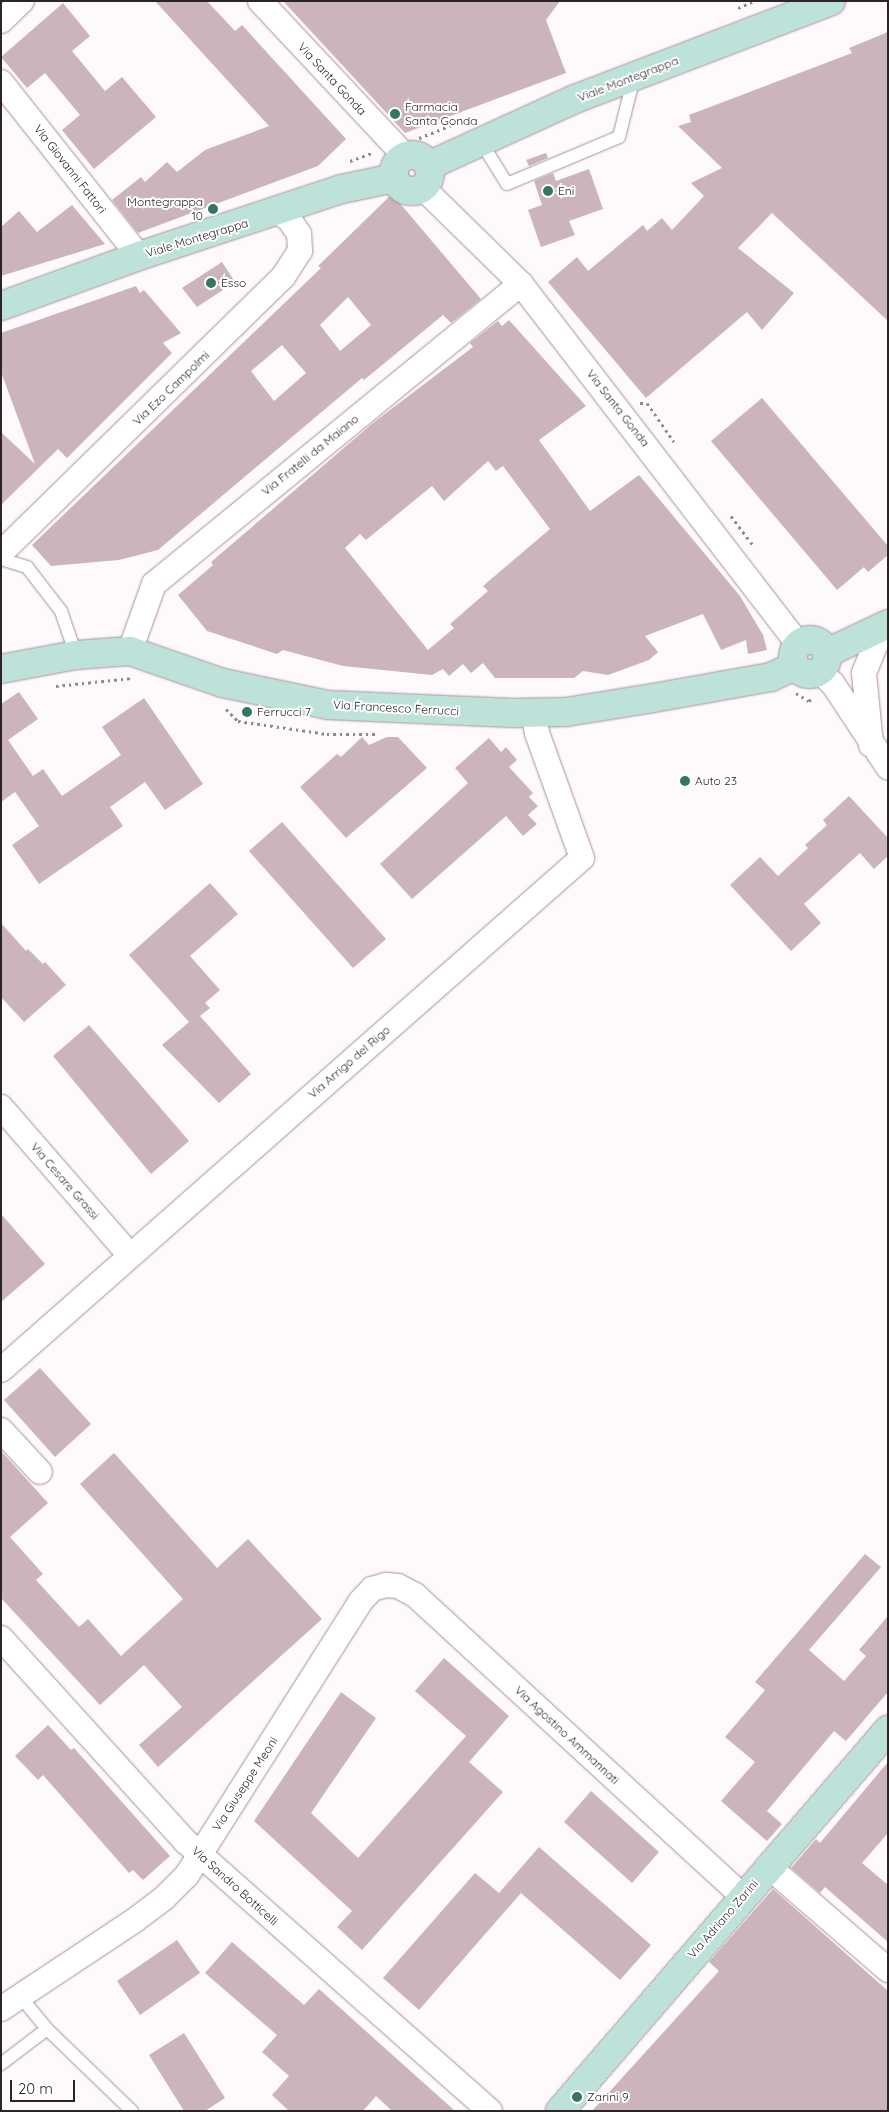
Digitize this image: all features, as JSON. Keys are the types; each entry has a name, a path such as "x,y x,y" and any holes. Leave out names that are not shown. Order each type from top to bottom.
{"street":[{"path":"1,21 22,1"},
{"name":"Via Santa Gonda","path":"260,1 412,172 521,284 810,658 833,684 871,745 888,767"},
{"name":"Viale Montegrappa","path":"1,306 139,256 278,212 342,189 412,172 635,76 831,1"},
{"name":"Via Giovanni Fattori","path":"1,82 139,256"},
{"name":"Via Ezo Campolmi","path":"1,553 283,277 300,251 299,234 288,219 278,212"},
{"name":"Via Fratelli da Maiano","path":"130,650 154,584 521,284"},
{"name":"Via Francesco Ferrucci","path":"1,669 76,655 130,650 224,683 328,705 566,712 772,677 888,624"},
{"path":"871,745 864,673 876,644 888,628"},
{"name":"Via Arrigo del Rigo","path":"1,1370 129,1254 582,858 537,733 533,712"},
{"name":"Via Cesare Grassi","path":"1,1107 129,1254"},
{"path":"1,1430 40,1472"},
{"name":"Via Giuseppe Meoni","path":"1,2009 164,1898 200,1855 360,1602 372,1590 386,1585"},
{"name":"Via Agostino Ammannati","path":"386,1585 398,1586 415,1595 742,1896"},
{"name":"Via Sandro Botticelli","path":"1,1638 200,1855 490,2111"},
{"name":"Via Adriano Zarini","path":"560,2111 742,1896 888,1730"},
{"path":"768,1866 888,1970"}],"lane":[{"path":"481,142 507,184 619,137 635,76"},
{"path":"1,559 27,567 61,611 76,655"},
{"path":"20,1996 47,2029 132,2111"},
{"path":"1,2064 47,2029"}],"building":[{"path":"155,1 207,1 235,31 242,25 346,139 318,166 138,233 112,200 141,177 145,182 167,162 177,172 205,150 269,126"},
{"path":"283,1 560,1 546,20 566,73 405,133"},
{"path":"63,3 90,36 72,51 105,91 122,77 156,117 94,169 62,130 80,115 45,73 27,88 1,57"},
{"path":"888,32 888,321 772,213 738,248 794,293 762,330 747,312 646,398 548,282 577,257 588,271 643,225 647,231 662,218 672,230 704,196 691,183 722,168 678,126 691,122 689,115 852,53 849,48"},
{"path":"546,153 548,158 529,166 526,160"},
{"path":"589,169 603,209 569,221 575,235 541,247 528,210 542,205 534,181 553,173 556,181"},
{"path":"392,194 481,299 451,323 443,315 364,380 362,378 158,550 119,560 51,566 32,545 321,268 318,266","holes":["348,297 371,325 340,351 320,325","282,345 306,373 274,401 251,371"]},
{"path":"72,205 105,244 1,276 1,227 19,211 37,232"},
{"name":"Esso","path":"222,262 235,282 197,307 182,288"},
{"path":"136,286 140,293 144,290 181,333 163,343 172,353 67,458 58,449 1,505 1,432 35,464 1,372 1,333"},
{"path":"509,320 586,406 539,440 590,511 639,475 740,596 763,635 767,650 748,654 746,640 721,650 703,614 645,636 658,652 649,660 608,675 583,671 574,678 495,678 483,663 471,673 463,664 449,676 443,669 432,675 343,666 283,650 277,654 207,631 178,595 213,565 211,562 373,423 473,347 470,343 498,321 502,326","holes":["488,461 496,471 503,466 550,529 483,586 488,591 450,624 454,628 428,650 345,548 360,534 366,540 432,486 444,501"]},
{"path":"762,398 888,546 888,555 868,572 864,567 837,590 711,441"},
{"path":"19,692 38,719 8,740 33,776 43,769 62,796 121,755 102,727 144,698 203,784 165,810 145,782 110,807 123,826 39,884 12,845 39,826 15,792 1,802 1,704"},
{"path":"362,737 369,745 387,737 398,737 427,768 346,838 300,787 337,754 341,757"},
{"path":"489,738 501,752 506,747 517,760 509,767 533,793 529,797 538,806 528,815 537,824 523,836 506,816 412,899 380,864 468,783 455,768"},
{"path":"849,796 888,838 888,856 874,869 860,853 804,904 821,923 791,951 730,885 760,857 778,876 808,848 805,845 827,825 823,820"},
{"path":"282,822 386,939 353,968 249,851"},
{"path":"210,883 238,914 190,956 220,990 205,1003 210,1008 200,1016 251,1074 219,1103 162,1045 189,1022 129,955"},
{"path":"1,923 26,951 28,949 43,964 45,962 66,985 24,1022 1,997"},
{"path":"89,1025 189,1141 151,1174 53,1056"},
{"path":"1,1214 45,1264 1,1302"},
{"path":"40,1368 91,1424 55,1457 4,1400"},
{"path":"1,1451 48,1503 10,1537 43,1574 36,1580 79,1627 88,1619 121,1656 183,1599 80,1484 114,1453 217,1568 248,1539 322,1619 158,1767 139,1745 182,1707 144,1665 100,1705 1,1598"},
{"path":"865,1554 881,1567 809,1650 844,1681 866,1656 859,1650 888,1616 888,1692 846,1741 834,1731 767,1811 782,1824 767,1841 721,1801 755,1762 725,1737 765,1690 755,1682"},
{"path":"444,1658 509,1716 469,1762 503,1792 362,1950 337,1927 352,1911 254,1821 341,1692 376,1718 311,1813 358,1858 466,1736 415,1691"},
{"path":"48,1725 71,1750 74,1748 170,1856 143,1880 133,1870 129,1873 43,1775 38,1780 15,1756"},
{"path":"888,1762 888,1833 862,1863 888,1885 888,1942 825,1887 820,1893 791,1868 816,1839 820,1843"},
{"path":"591,1791 659,1852 632,1883 564,1822"},
{"path":"539,1847 651,1945 620,1980 521,1893 419,2010 383,1978 475,1873 499,1893"},
{"path":"773,1889 888,1991 888,2111 592,2111 719,1971 709,1962"},
{"path":"177,1940 200,1973 140,2015 117,1981"},
{"path":"232,1942 304,2005 319,1989 455,2111 392,2111 376,2096 363,2111 289,2111 272,2095 289,2076 262,2052 277,2035 205,1973"},
{"path":"184,2033 225,2098 205,2111 184,2111 149,2055"}],"place":[{"name":"Farmacia Santa Gonda","path":"395,114"},
{"name":"Eni","path":"548,191"},
{"name":"Montegrappa 10","path":"213,209"},
{"name":"Esso","path":"211,283"},
{"name":"Ferrucci 7","path":"247,712"},
{"name":"Auto 23","path":"685,781"},
{"name":"Zarini 9","path":"577,2097"}]}
